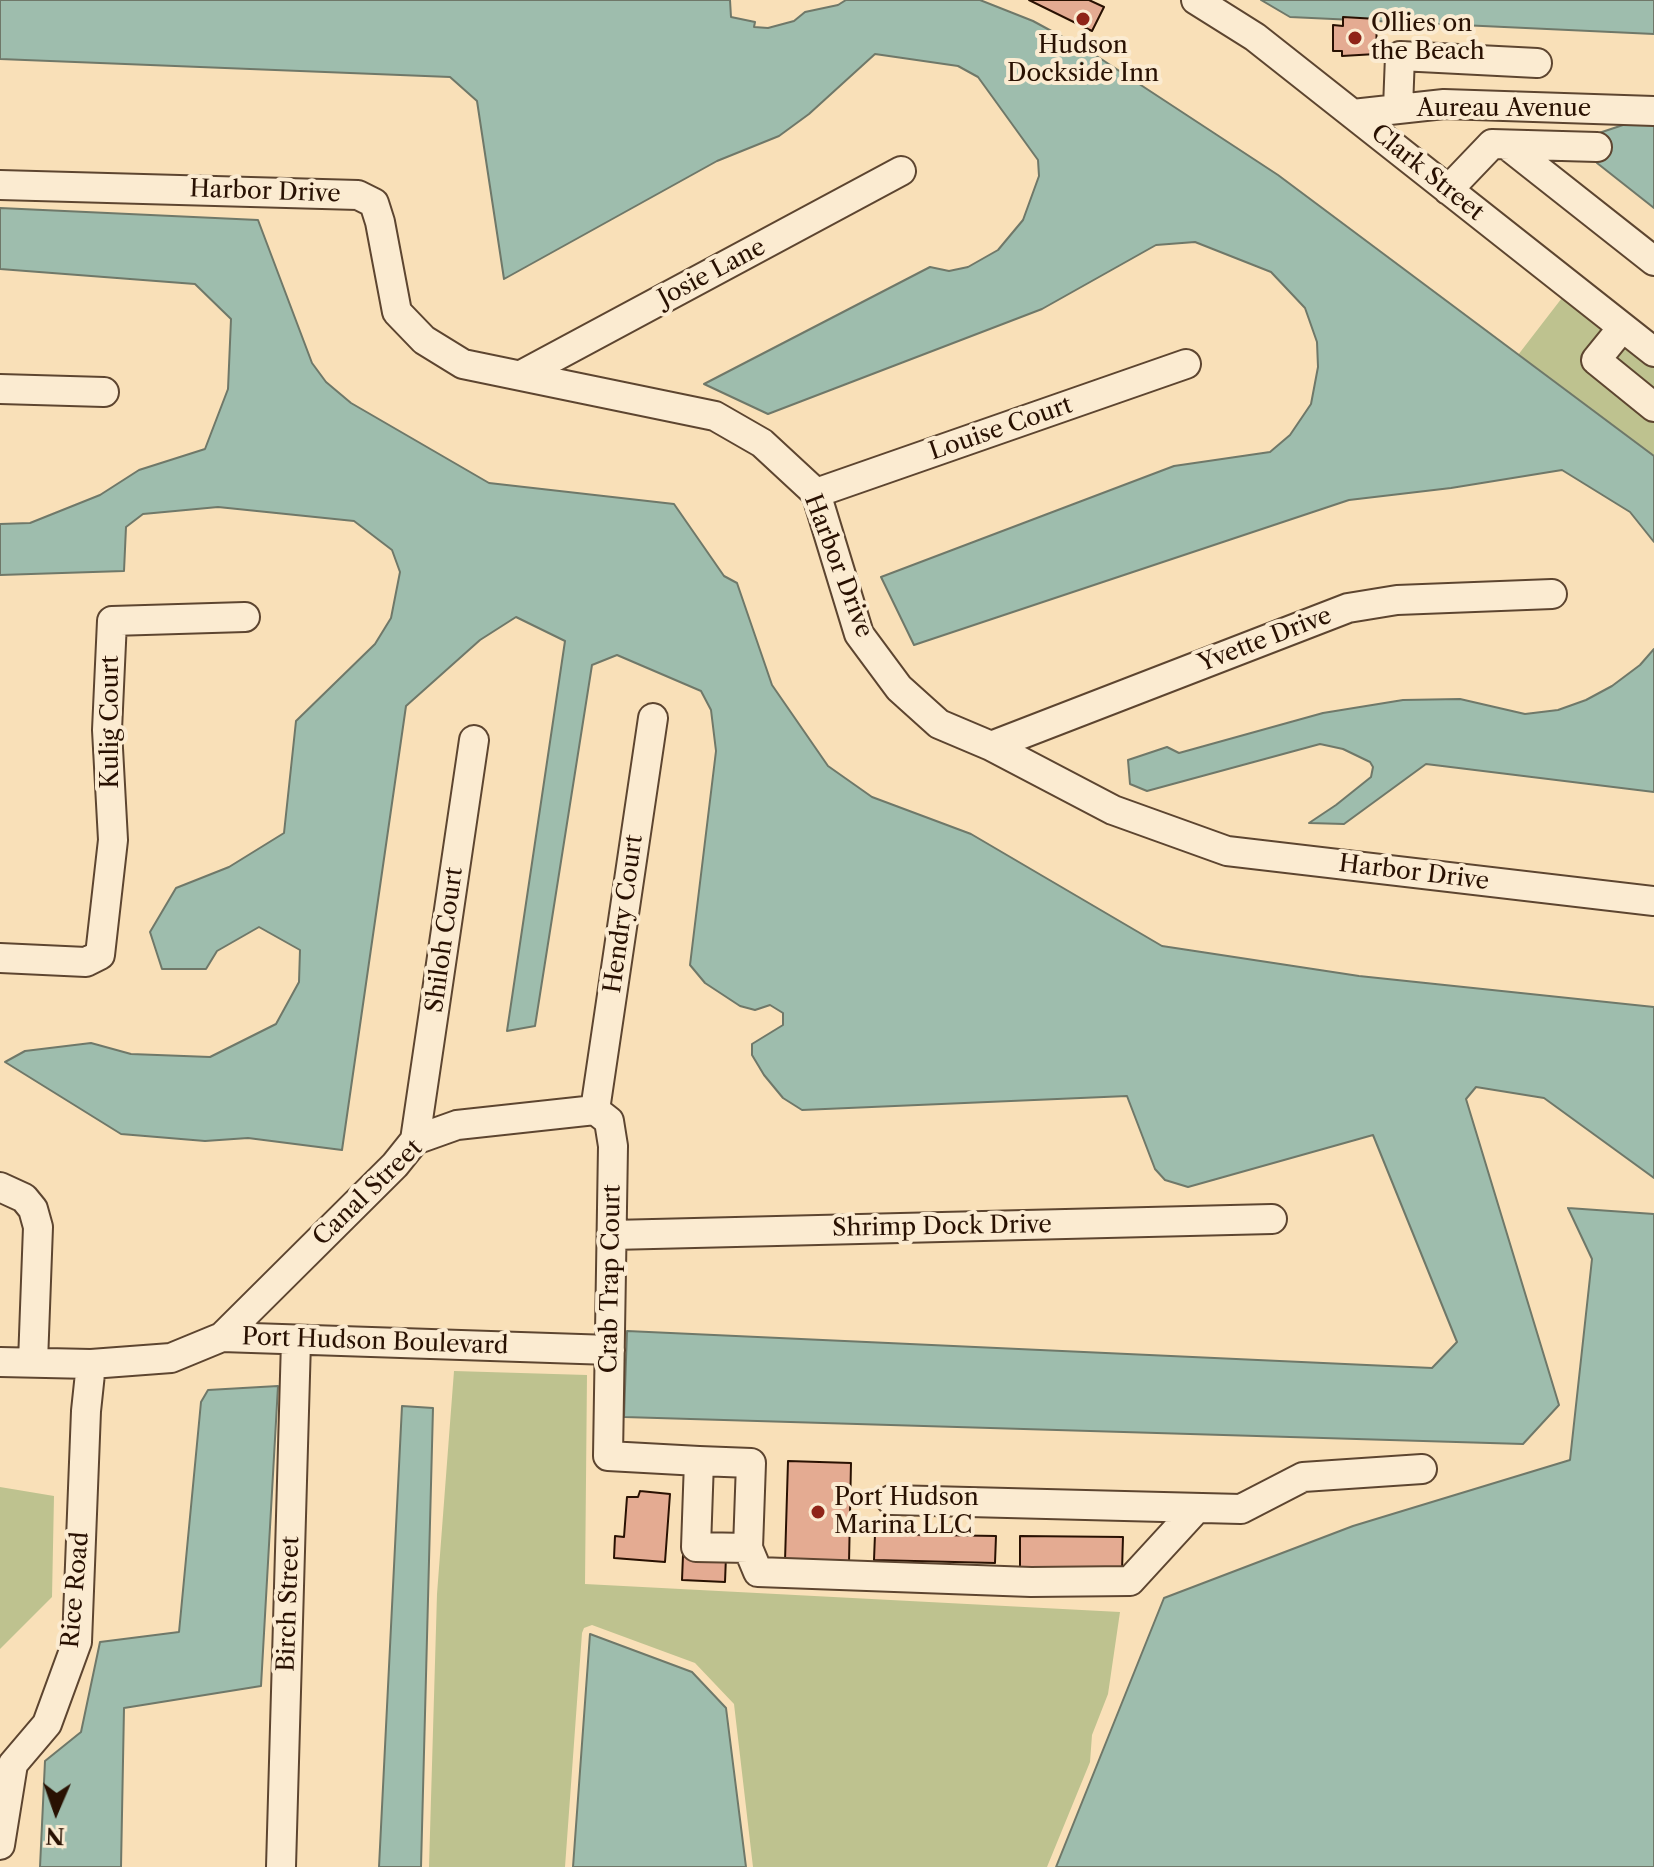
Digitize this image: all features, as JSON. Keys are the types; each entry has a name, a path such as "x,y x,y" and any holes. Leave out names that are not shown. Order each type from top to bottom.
{"street":[{"name":"Clark Street","path":"1196,0 1255,37 1654,352"},
{"path":"1398,108 1400,56 1537,63"},
{"name":"Aureau Avenue","path":"1353,114 1444,104 1654,111"},
{"path":"1448,190 1492,144 1597,147"},
{"path":"1507,145 1654,261"},
{"name":"Josie Lane","path":"523,374 901,171"},
{"name":"Harbor Drive","path":"0,185 358,195 374,203 397,312 424,340 463,364 715,416 762,443 816,493 859,634 899,688 939,724 991,746 1113,810 1227,851 1654,901"},
{"path":"1622,328 1596,360 1654,407"},
{"name":"Louise Court","path":"816,493 1186,364"},
{"path":"0,389 104,392"},
{"name":"Yvette Drive","path":"991,746 1348,608 1397,600 1552,594"},
{"name":"Kulig Court","path":"0,958 86,962 100,955 113,840 107,730 112,621 245,617"},
{"name":"Hendry Court","path":"595,1110 653,718"},
{"name":"Shiloh Court","path":"415,1140 474,740"},
{"name":"Canal Street","path":"222,1337 395,1165 415,1140 457,1125 595,1110"},
{"name":"Crab Trap Court","path":"595,1110 609,1121 613,1146 608,1456 699,1461"},
{"path":"0,1187 24,1198 33,1209 38,1227 33,1362"},
{"name":"Shrimp Dock Drive","path":"612,1235 1272,1219"},
{"name":"Port Hudson Boulevard","path":"0,1362 91,1364 171,1358 222,1337 610,1350"},
{"name":"Birch Street","path":"281,1867 296,1341"},
{"name":"Rice Road","path":"0,1845 13,1764 47,1724 77,1642 86,1411 91,1364"},
{"path":"748,1548 696,1547 699,1461 751,1463 748,1548 758,1572 1031,1582 1130,1581 1197,1508"},
{"path":"891,1500 1241,1509 1303,1477 1422,1469"}],"green space":[{"path":"1565,294 1654,365 1654,456 1518,355"},
{"path":"454,1371 587,1375 585,1584 1120,1612 1108,1694 1092,1735 1090,1762 1047,1867 753,1867 734,1704 695,1663 592,1625 584,1628 582,1633 565,1867 429,1867 437,1594"},
{"path":"0,1487 54,1496 52,1597 0,1649"}],"shaded area":[{"path":"0,0 730,0 731,17 755,22 754,27 768,28 794,21 805,12 838,5 846,0 980,0 1033,21 1092,53 1278,175 1654,456 1654,542 1630,512 1562,470 1349,500 914,645 881,577 1174,466 1270,452 1290,435 1311,404 1318,367 1317,342 1305,308 1271,272 1195,242 1156,245 1042,309 768,414 704,384 930,267 949,271 968,267 998,250 1023,220 1039,176 1038,160 978,77 958,66 875,54 809,114 779,136 717,161 504,279 477,101 450,77 0,59"},
{"path":"1261,0 1654,0 1654,34 1290,17"},
{"path":"1629,123 1654,124 1654,208 1597,163 1599,133"},
{"path":"0,208 258,220 312,363 326,382 351,403 489,483 674,504 724,576 737,583 772,685 828,766 872,797 971,834 1162,946 1359,976 1654,1007 1654,1178 1544,1098 1476,1087 1466,1099 1559,1405 1523,1444 624,1417 627,1331 1432,1368 1457,1342 1373,1135 1188,1187 1165,1180 1155,1169 1127,1096 802,1110 783,1098 752,1055 752,1044 783,1025 783,1013 770,1005 755,1010 740,1006 705,983 690,965 716,751 711,710 701,691 617,655 592,665 535,1026 507,1031 565,641 516,617 480,640 406,706 342,1150 248,1138 205,1141 121,1134 5,1062 25,1051 91,1043 131,1054 210,1057 276,1024 299,982 300,950 259,927 217,951 206,969 162,969 150,932 176,888 229,867 284,833 296,721 375,644 391,618 400,572 392,550 354,521 218,507 143,514 126,527 124,571 0,575 0,524 30,523 100,495 139,470 205,449 228,389 231,319 195,284 0,269"},
{"path":"1654,649 1654,792 1426,764 1344,824 1309,823 1371,777 1373,767 1370,762 1343,749 1320,744 1147,791 1130,784 1128,760 1167,747 1179,753 1323,713 1403,700 1460,699 1525,714 1558,710 1612,686 1640,665"},
{"path":"1568,1208 1654,1214 1654,1867 1056,1867 1164,1598 1353,1526 1570,1460 1592,1259"},
{"path":"278,1386 261,1686 124,1708 121,1867 40,1867 45,1761 81,1732 100,1642 179,1632 201,1402 208,1390"},
{"path":"402,1406 433,1408 421,1867 379,1867"},
{"path":"590,1634 692,1672 726,1708 746,1867 573,1867"}],"building":[{"name":"Hudson Dockside Inn","path":"1029,0 1089,0 1104,7 1092,31"},
{"name":"Ollies on the Beach","path":"1343,17 1377,19 1376,54 1342,56 1342,51 1333,51 1333,25 1343,26"},
{"name":"Port Hudson Marina LLC","path":"788,1461 851,1463 849,1563 785,1561"},
{"path":"640,1491 670,1494 665,1562 614,1558 615,1536 624,1537 627,1497 638,1497"},
{"path":"875,1534 996,1536 995,1563 874,1560"},
{"path":"1020,1536 1123,1537 1122,1571 1020,1569"},
{"path":"683,1555 726,1556 725,1582 682,1580"}],"place":[{"name":"Hudson Dockside Inn","path":"1083,19"},
{"name":"Ollies on the Beach","path":"1355,38"},
{"name":"Port Hudson Marina LLC","path":"818,1512"}]}
